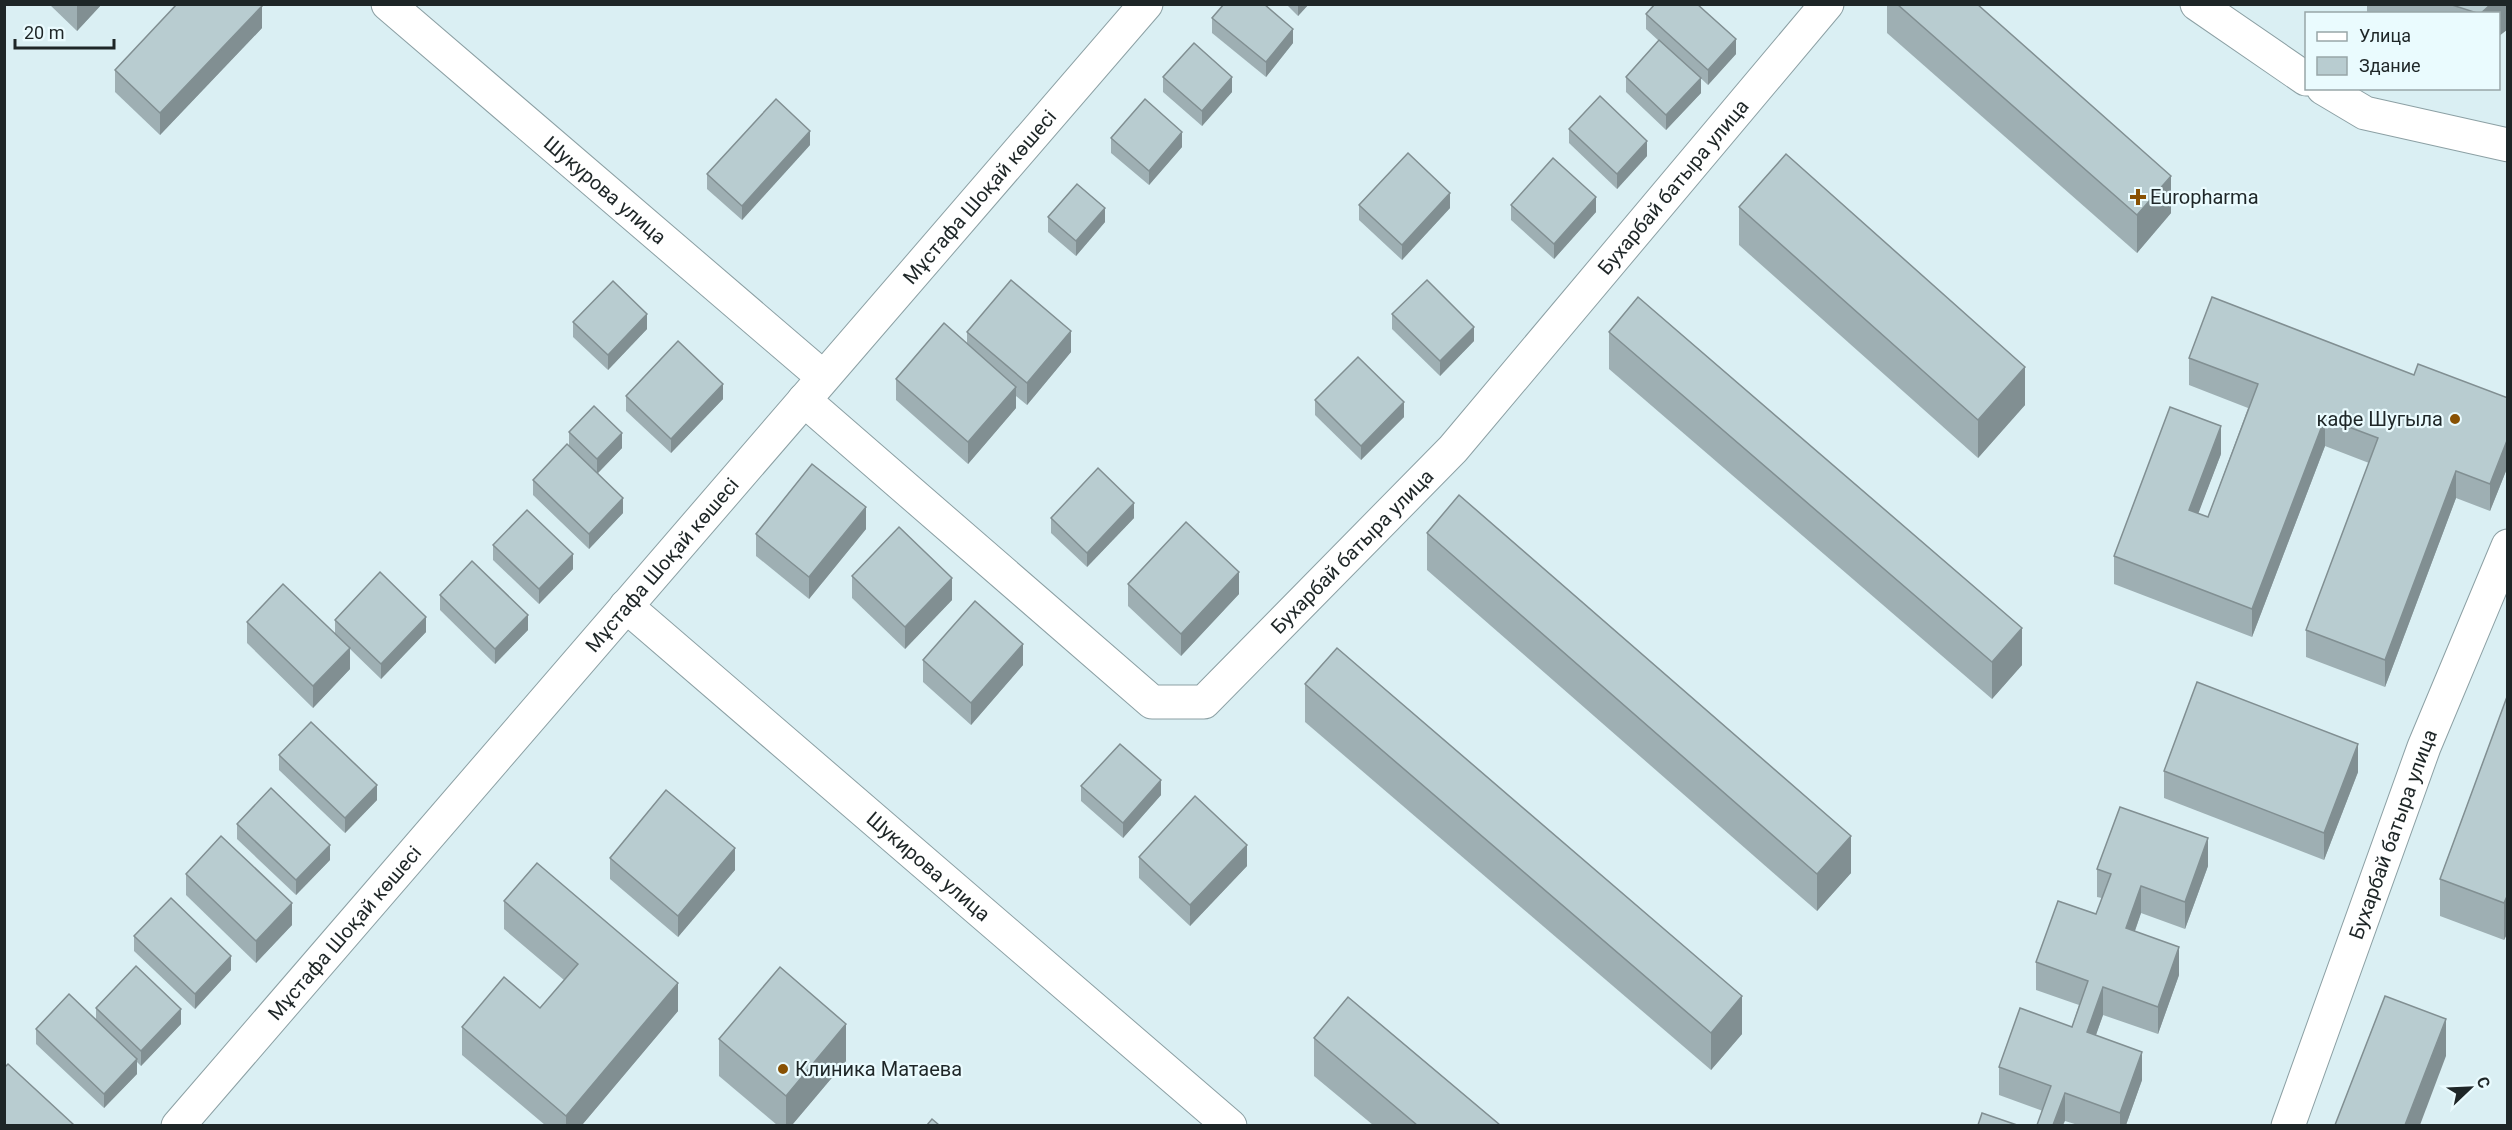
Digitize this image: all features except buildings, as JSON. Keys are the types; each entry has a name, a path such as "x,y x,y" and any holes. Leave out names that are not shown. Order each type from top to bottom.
{"street":[{"name":"Шукурова улица","path":"388,4 814,388"},
{"name":"Мұстафа Шоқай көшесі","path":"178,1125 1146,4"},
{"name":"Бухарбай батыра улица","path":"814,388 1152,702 1204,702 1453,449 1827,4"},
{"path":"2197,4 2305,78"},
{"path":"2326,90 2365,112 2508,145"},
{"name":"Бухарбай батыра улица","path":"2288,1125 2424,747 2508,546"},
{"name":"Шукирова улица","path":"626,606 1230,1125"}],"place":[{"name":"Europharma","path":"2138,197"},
{"name":"кафе Шугыла","path":"2455,419"},
{"name":"Клиника Матаева","path":"783,1069"}]}
